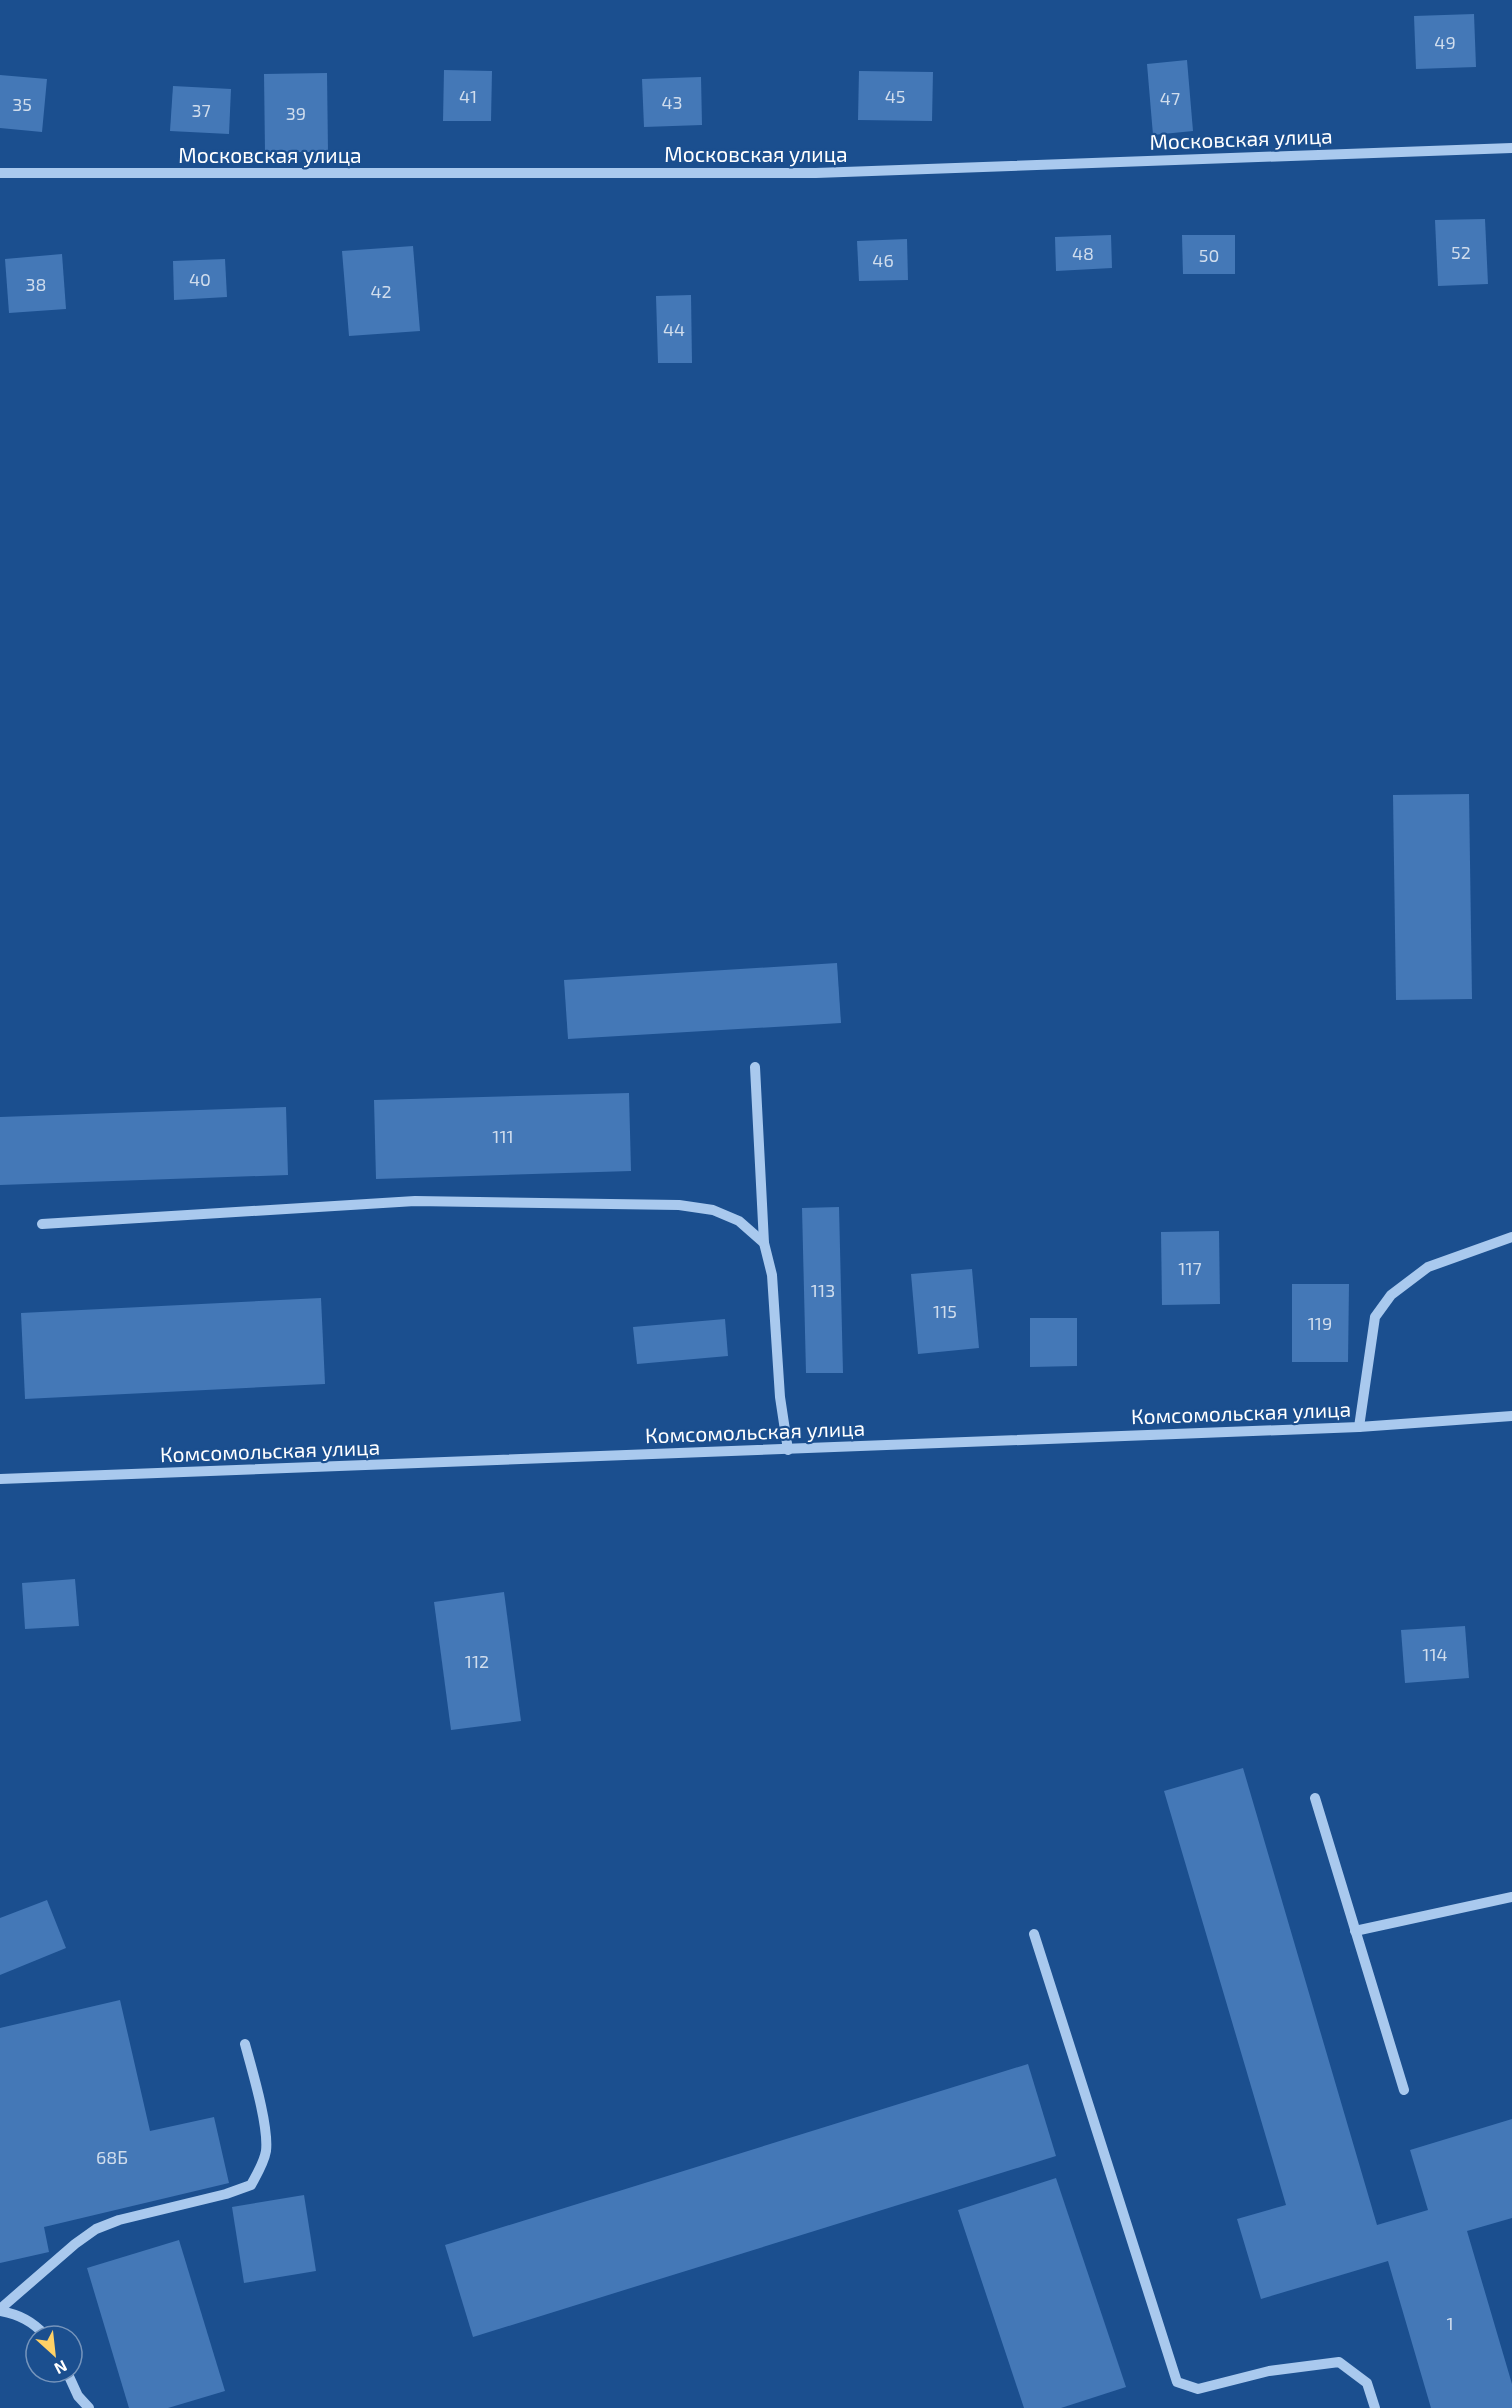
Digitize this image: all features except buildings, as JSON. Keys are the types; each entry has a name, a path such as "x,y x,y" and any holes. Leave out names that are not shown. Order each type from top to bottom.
{"street":[{"name":"Московская улица","path":"0,173 816,173 1512,148"},
{"path":"755,1067 764,1243 772,1275 780,1397 788,1450"},
{"path":"42,1224 415,1201 679,1205 713,1210 739,1221 764,1243"},
{"path":"1359,1427 1375,1317 1391,1295 1428,1267 1512,1237"},
{"name":"Комсомольская улица","path":"0,1479 1359,1427 1512,1416"},
{"path":"1315,1798 1404,2090"},
{"path":"1355,1931 1512,1897"},
{"path":"1034,1934 1176,2382 1198,2389 1269,2371 1339,2362 1367,2383 1375,2408"},
{"path":"0,2310 75,2244 96,2229 119,2220 226,2194 251,2185 262,2164 267,2142 245,2044"},
{"path":"0,2310 20,2315 35,2324"},
{"path":"73,2384 78,2396 89,2408"}]}
